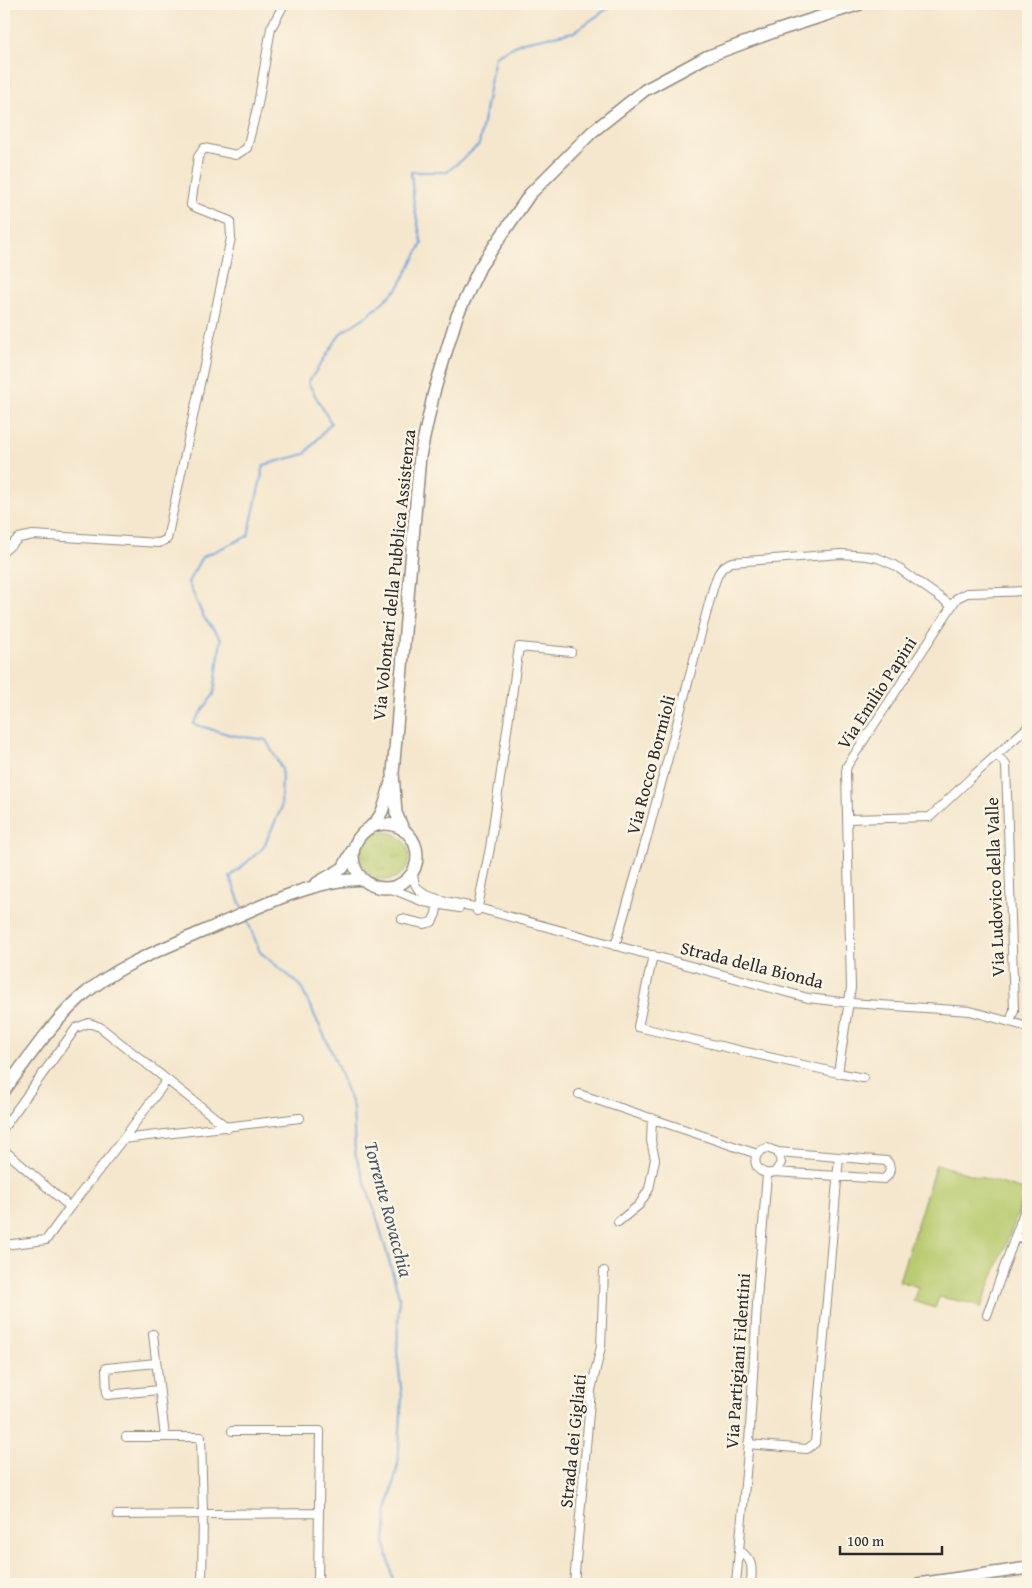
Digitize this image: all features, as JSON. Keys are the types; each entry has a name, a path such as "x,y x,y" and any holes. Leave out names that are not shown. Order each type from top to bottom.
{"street":[{"path":"4,551 19,538 33,535 159,543 167,539 231,238 230,221 191,205 198,157 204,148 236,155 247,148 258,104 272,28 284,4"},
{"name":"Via Volontari della Pubblica Assistenza","path":"404,831 396,813 393,773 420,456 434,392 457,316 480,267 530,194 592,132 645,90 706,57 779,30 860,4"},
{"name":"Via Rocco Bormioli","path":"615,946 648,833 712,592 718,573 726,564 732,562 855,554 873,557 888,561 952,606"},
{"name":"Via Emilio Papini","path":"838,1072 851,988 847,766 957,598 967,594 1028,591"},
{"path":"477,909 490,848 519,647 571,652"},
{"path":"848,819 927,818 1028,727"},
{"name":"Via Ludovico della Valle","path":"997,754 1006,765 1014,1010 1010,1022"},
{"name":"Via Volontari della Pubblica Assistenza","path":"368,829 375,823 383,810 393,773"},
{"path":"305,890 343,868 358,839 368,829 377,825 387,824 396,826 404,831 415,845 416,863 413,871 402,883 386,888 369,884 362,879 356,870 353,860 354,849"},
{"name":"Strada della Bionda","path":"413,871 419,890 438,902"},
{"path":"4,1090 61,1016 82,996 114,973 227,921 305,890 340,881 362,879"},
{"name":"Strada della Bionda","path":"386,888 424,902 438,902 501,914 808,998 850,1003 970,1011 1028,1027"},
{"path":"402,919 424,924 429,923 434,919 438,902"},
{"path":"653,955 638,1028 863,1078"},
{"path":"4,1127 76,1028 89,1023 100,1027 228,1128"},
{"path":"4,1245 46,1240 167,1080"},
{"path":"579,1094 757,1154 767,1148 778,1152 887,1161 890,1171 884,1180 771,1173 760,1171 756,1165 757,1154"},
{"path":"123,1139 300,1118"},
{"path":"618,1222 639,1205 649,1189 655,1159 650,1142 652,1118"},
{"path":"4,1150 70,1207"},
{"path":"771,1173 781,1163 778,1152"},
{"path":"748,1444 807,1449 815,1443 839,1157"},
{"name":"Via Partigiani Fidentini","path":"736,1584 771,1173"},
{"path":"987,1315 1028,1202"},
{"path":"1015,1236 1028,1240"},
{"name":"Strada dei Gigliati","path":"574,1584 591,1390 601,1347 604,1271"},
{"path":"153,1334 165,1437"},
{"path":"156,1363 106,1368 107,1395 159,1390"},
{"path":"232,1431 320,1431 318,1584"},
{"path":"126,1438 201,1437 202,1584"},
{"path":"117,1514 318,1513"},
{"path":"739,1550 752,1564 751,1584"},
{"path":"918,1584 1028,1568"}],"green space":[{"path":"385,832 394,834 402,839 407,847 409,856 407,865 402,873 394,878 385,880 376,878 368,873 363,865 361,856 363,847 368,839 376,834"},
{"path":"936,1164 1027,1191 980,1309 975,1304 939,1297 935,1308 913,1301 918,1287 899,1281"}],"waterway":[{"name":"Torrente Rovacchia","path":"242,908 230,877 263,848 281,809 282,769 266,740 231,735 193,724 214,694 221,639 203,616 188,582 202,557 248,536 264,465 305,454 331,423 308,383 341,333 371,313 398,288 422,244 414,205 411,172 447,172 479,145 495,56 523,42 574,32 614,4"},
{"name":"Torrente Rovacchia","path":"680,4 689,6 690,4"},
{"name":"Torrente Rovacchia","path":"246,917 260,952 300,985 332,1052 353,1107 355,1153 376,1215 399,1296 397,1352 402,1397 398,1464 387,1511 385,1543 393,1580 398,1584"}]}
